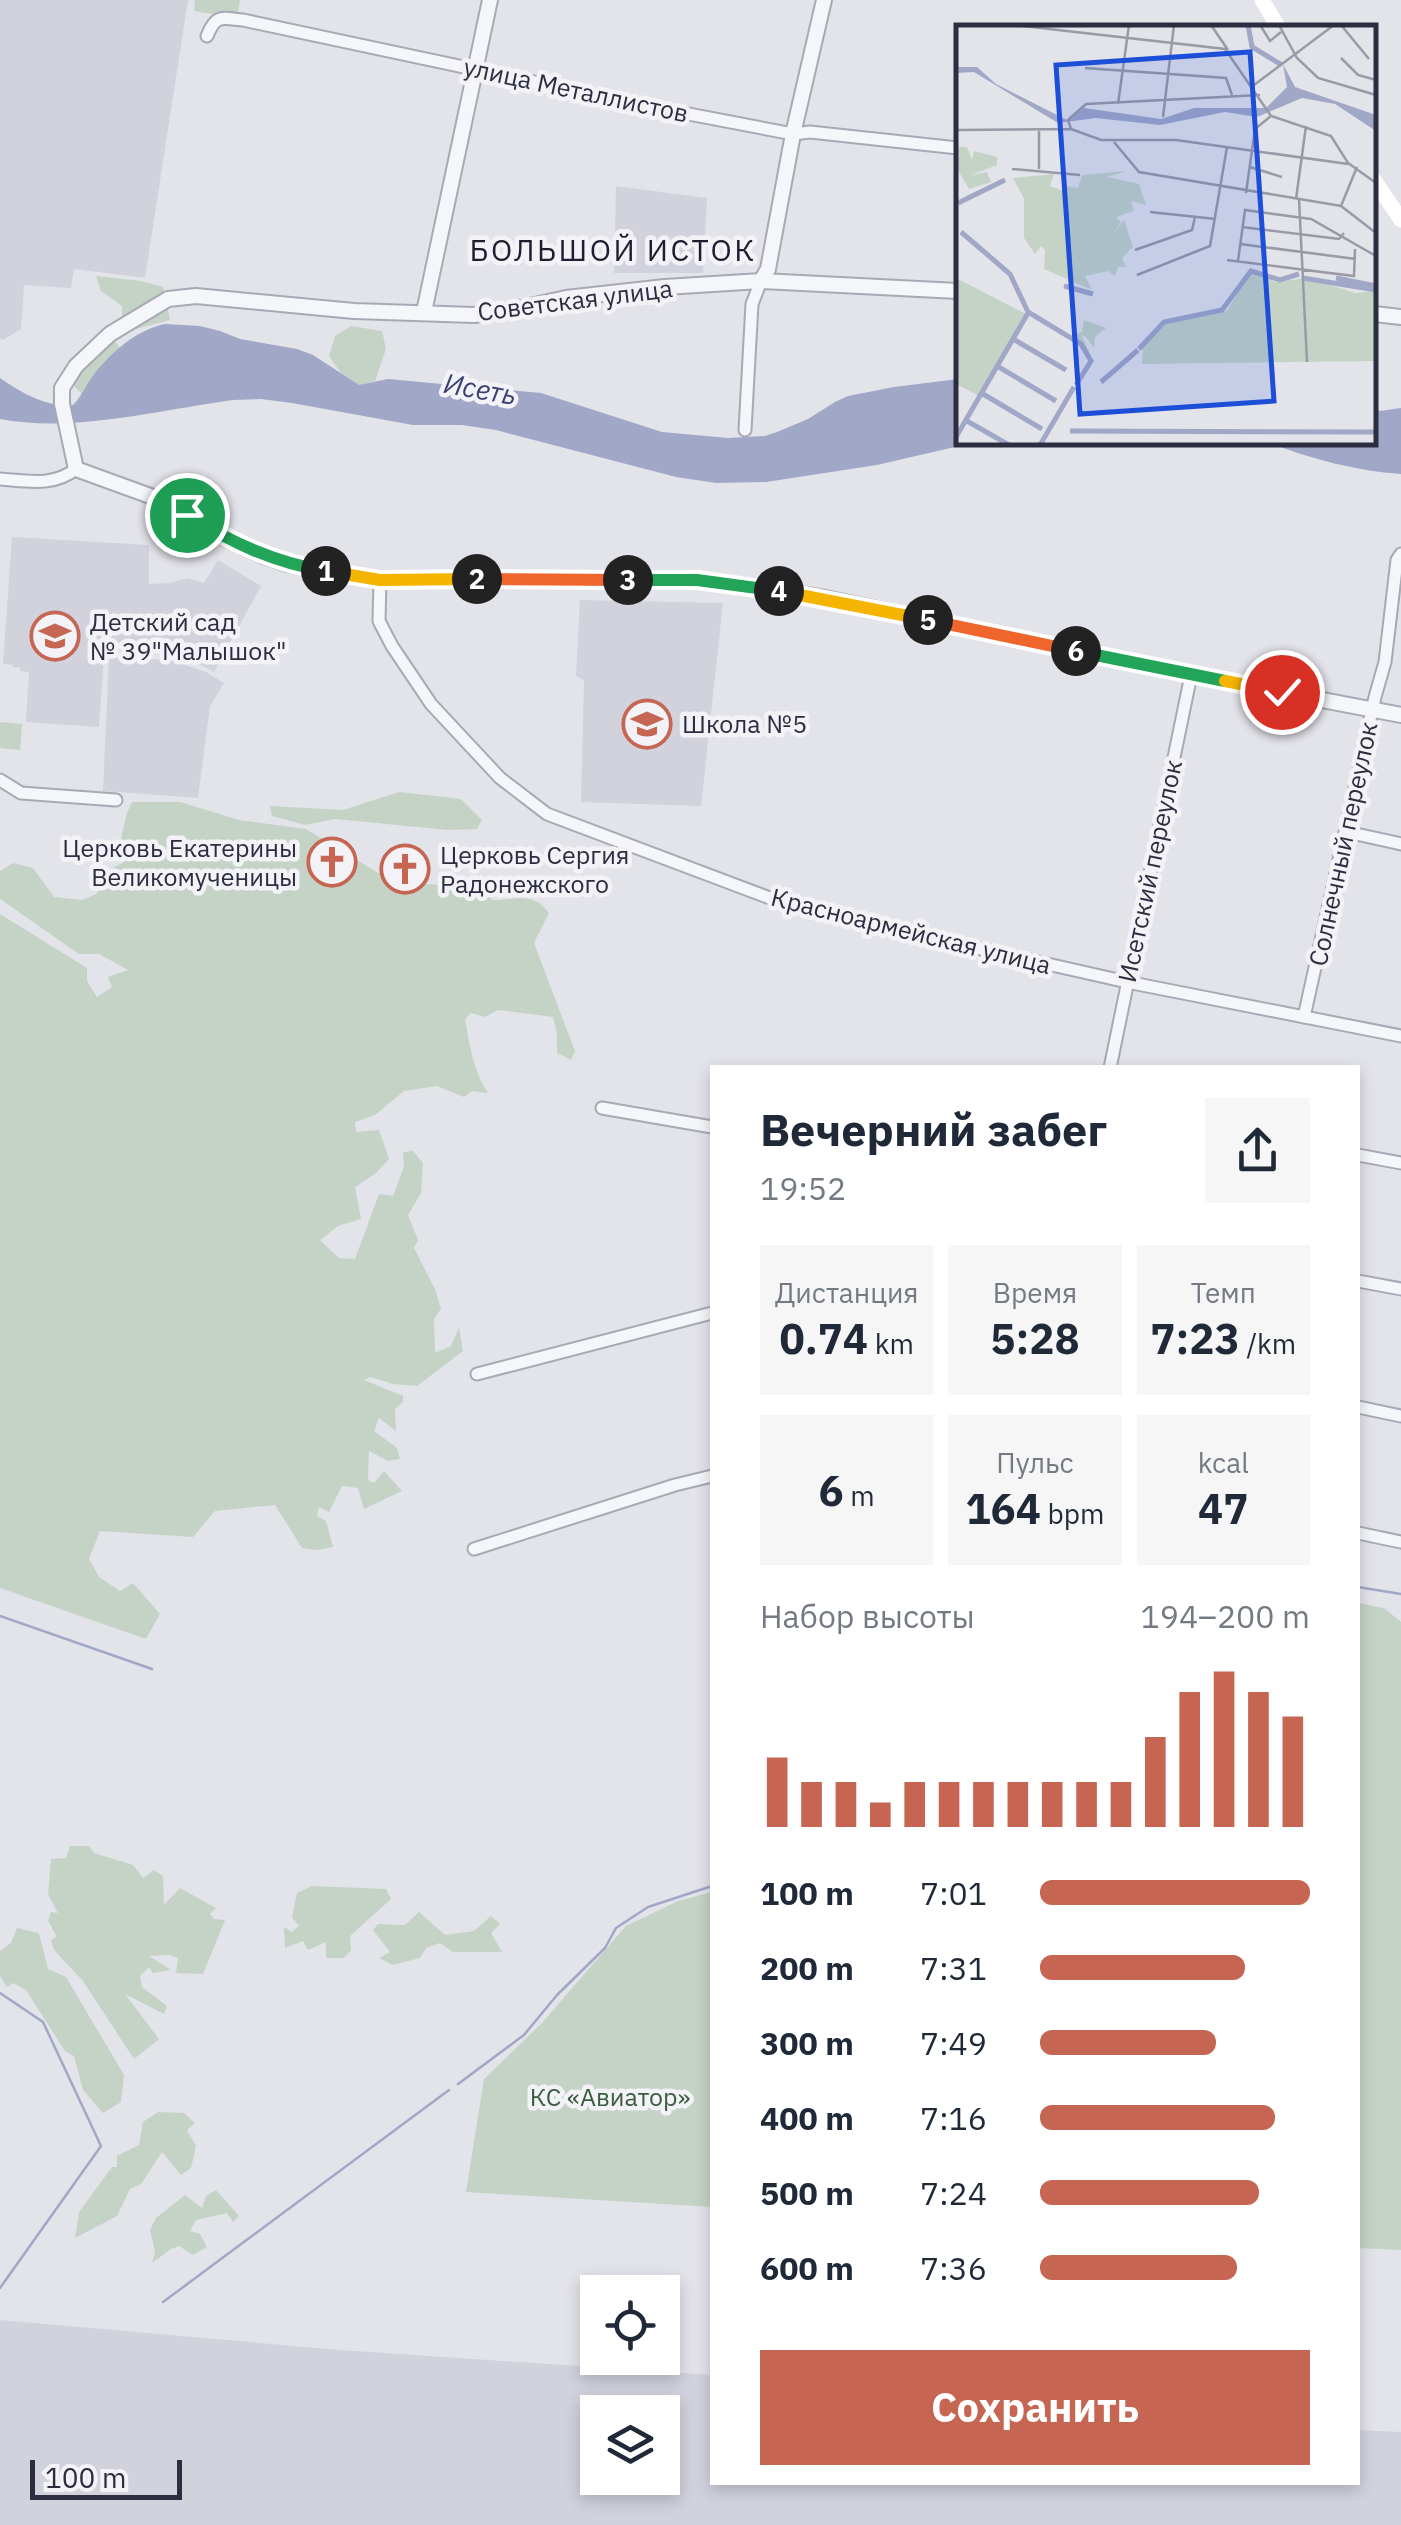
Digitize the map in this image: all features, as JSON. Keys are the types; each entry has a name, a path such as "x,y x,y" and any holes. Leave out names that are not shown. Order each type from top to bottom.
{"main road":[{"path":"1262,0 1277,25"},
{"path":"1376,183 1401,220"}],"street":[{"path":"424,312 490,0"},
{"path":"745,430 752,304 768,270 824,0"},
{"name":"улица Металлистов","path":"207,36 217,19 244,20 794,134 810,132 956,148"},
{"name":"Советская улица","path":"76,469 62,388 76,366 110,334 168,299 196,296 354,311 474,315 626,291 760,282 956,291"},
{"path":"1376,314 1401,317"},
{"path":"0,479 48,482 64,478 76,469 164,501 264,556 287,564 380,580 697,580 826,598 1191,675 1401,714"},
{"name":"Солнечный переулок","path":"1304,1017 1385,662 1397,560 1401,554"},
{"name":"Красноармейская улица","path":"380,580 379,621 431,704 500,778 547,814 791,906 1127,982 1401,1036"},
{"name":"Исетский переулок","path":"1111,1065 1191,675"},
{"path":"0,780 21,792 116,800"},
{"path":"1347,832 1401,844"},
{"path":"602,1108 710,1127"},
{"path":"1360,1155 1401,1163"},
{"path":"1360,1281 1401,1290"},
{"path":"477,1374 710,1313"},
{"path":"1360,1407 1401,1416"},
{"path":"474,1549 710,1476"},
{"path":"1360,1533 1401,1542"}],"shaded area":[{"path":"0,0 188,0 145,278 74,269 71,288 24,285 21,329 3,340 0,338"},
{"path":"616,186 707,198 703,273 614,273"},
{"path":"12,537 149,545 149,584 187,578 204,583 218,560 261,586 214,672 159,643 105,642 99,727 26,722 29,672 3,664"},
{"name":"Школа №5","path":"580,600 723,603 701,806 581,802 584,680 576,676"},
{"path":"109,657 170,660 206,672 224,683 210,706 198,798 103,791"},
{"path":"0,2320 580,2366 580,2375 710,2375 710,2485 1360,2485 1360,2430 1401,2432 1401,2525 0,2525"}],"green space":[{"path":"195,0 240,0 237,18 194,11"},
{"path":"96,276 163,287 170,320 132,330 122,326 122,306 101,291"},
{"path":"351,326 382,331 386,349 375,381 359,386 343,376 329,356 335,336"},
{"path":"102,339 113,339 120,348 96,372 82,394 70,382"},
{"path":"0,722 22,724 20,750 0,748"},
{"path":"399,792 461,799 482,820 477,829 448,830 335,819 305,825 272,816 270,806 343,810"},
{"path":"132,802 180,802 239,820 306,829 393,882 477,887 493,900 524,898 537,902 549,913 534,943 575,1051 571,1060 557,1053 553,1017 498,1010 485,1017 471,1013 465,1019 471,1048 488,1093 472,1091 464,1097 437,1086 404,1091 375,1115 355,1122 356,1132 379,1130 389,1159 355,1187 361,1219 338,1226 320,1240 339,1258 355,1259 379,1194 393,1196 404,1166 403,1152 413,1151 423,1163 421,1193 408,1215 418,1240 414,1248 441,1309 434,1319 435,1353 451,1346 459,1327 463,1351 417,1386 370,1377 364,1380 403,1396 403,1402 395,1409 396,1431 379,1418 374,1431 397,1448 400,1459 388,1461 369,1451 368,1480 374,1483 384,1471 402,1491 364,1509 358,1488 342,1486 329,1512 319,1507 317,1516 326,1521 333,1547 302,1548 275,1505 215,1511 193,1537 100,1531 89,1559 99,1577 120,1591 133,1583 160,1614 146,1639 0,1588 0,914 87,968 87,981 97,997 112,987 108,977 128,970 99,954 79,954 0,899 0,871 13,863 33,868 54,897 82,900 96,894 113,868 133,857 121,838"},
{"path":"1360,1603 1384,1608 1401,1622 1401,2250 1360,2248"},
{"path":"70,1846 89,1846 94,1853 133,1865 143,1878 154,1870 163,1876 164,1905 180,1888 216,1908 210,1914 214,1919 225,1920 203,1974 176,1973 178,1958 170,1955 149,1956 171,1970 153,1973 149,1967 140,1976 142,1987 167,2006 164,2014 125,1994 159,2039 134,2059 83,1981 54,1950 51,1940 57,1937 48,1921 51,1912 58,1913 48,1894 51,1859 66,1858"},
{"path":"312,1886 386,1889 391,1899 350,1936 351,1950 344,1958 326,1958 326,1942 308,1950 303,1941 285,1948 284,1927 292,1932 299,1926 292,1917 297,1893"},
{"name":"КС «Авиатор»","path":"710,1893 710,2207 466,2192 484,2079 541,2024 626,1926 678,1901"},
{"path":"419,1912 445,1935 474,1931 491,1916 500,1924 491,1933 502,1952 453,1952 440,1943 426,1948 420,1958 393,1965 379,1958 390,1952 373,1930 378,1924 405,1925"},
{"path":"17,1928 39,1933 48,1969 66,1977 124,2075 121,2102 103,2113 83,2090 74,2056 65,2051 26,1990 13,1983 7,1987 0,1976 0,1951 11,1943"},
{"path":"158,2112 184,2113 195,2123 187,2130 196,2146 191,2168 181,2175 162,2152 141,2184 130,2189 117,2216 75,2238 79,2212 112,2167 117,2167 117,2156 139,2145 143,2122"},
{"path":"216,2190 239,2216 233,2222 227,2213 196,2220 190,2231 200,2234 207,2247 193,2255 179,2246 152,2263 155,2251 150,2230 156,2218 185,2195 202,2208 206,2196"}],"water":[{"name":"Исеть","path":"165,324 200,326 240,339 297,349 359,385 388,379 541,393 662,432 728,438 777,432 848,396 956,379 956,445 963,445 877,465 766,482 716,483 676,477 496,430 413,425 261,399 86,422 28,423 0,419 0,378 43,401 73,405 107,359 144,331"},
{"path":"1401,408 1401,474 1276,445 1376,445 1376,410"}],"waterway":[{"path":"1360,1587 1401,1594"},
{"path":"0,1616 152,1669"},
{"path":"458,2084 524,2035 557,1995 605,1948 616,1928 648,1907 710,1887"},
{"path":"0,1993 43,2022 101,2146 0,2288"},
{"path":"163,2302 449,2090"}],"place":[{"name":"Детский сад № 39\"Малышок\"","path":"55,636"},
{"name":"Школа №5","path":"647,724"},
{"name":"Церковь Екатерины Великомученицы","path":"332,862"},
{"name":"Церковь Сергия Радонежского","path":"405,869"}],"district":[{"name":"БОЛЬШОЙ ИСТОК","path":"613,251"}],"route":[{"path":"187,515 226,538 287,564 380,580 697,580 756,587 1282,692"}]}
